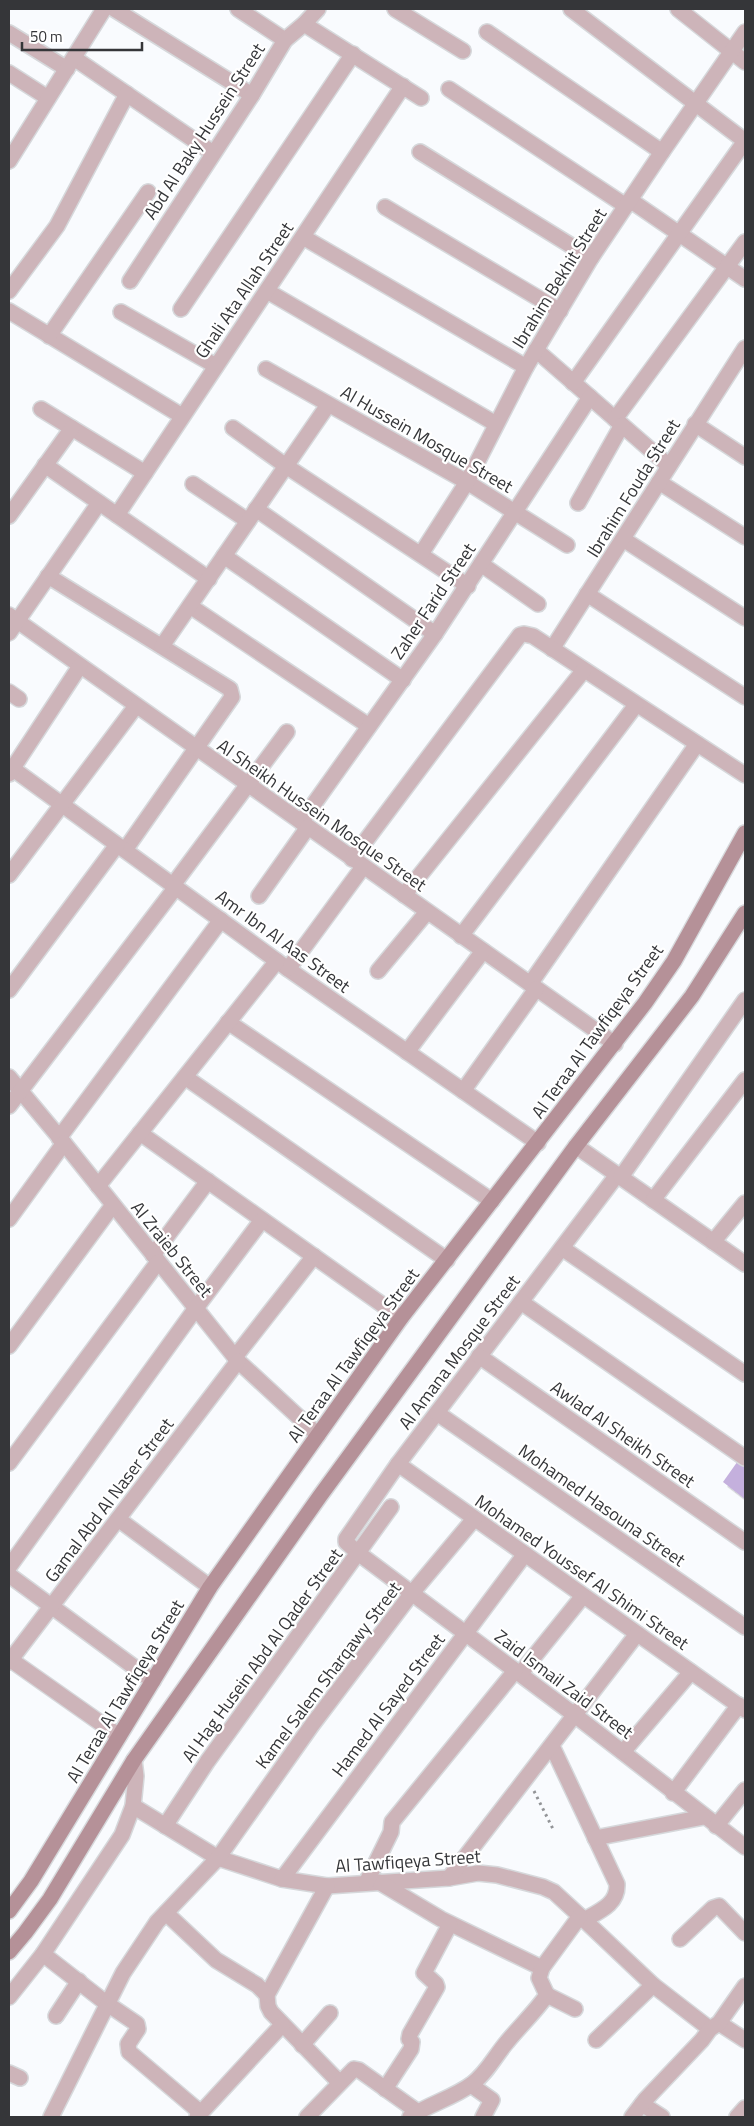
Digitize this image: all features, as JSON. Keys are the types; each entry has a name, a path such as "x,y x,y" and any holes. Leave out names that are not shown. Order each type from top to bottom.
{"main road":[{"name":"Al Teraa Al Tawfiqeya Street","path":"9,1911 31,1881 210,1587 401,1318 615,1044 674,961 745,833"},
{"path":"9,1952 26,1933 50,1898 134,1760 320,1496 576,1146 692,996 745,913"}],"street":[{"path":"11,151 48,98 105,9 252,95"},
{"path":"238,9 285,40"},
{"name":"Abd Al Baky Hussein Street","path":"130,280 252,95 285,40 318,9"},
{"path":"395,9 463,51"},
{"path":"571,9 745,141 574,383"},
{"path":"678,9 745,62"},
{"path":"304,24 421,98"},
{"path":"9,32 127,94 213,153"},
{"path":"487,32 662,152"},
{"name":"Ibrahim Bekhit Street","path":"421,554 467,482 526,367 591,258 745,32"},
{"path":"181,309 353,54"},
{"path":"9,74 48,98"},
{"name":"Ghali Ata Allah Street","path":"117,515 403,86"},
{"path":"448,89 679,234 745,280"},
{"path":"9,291 57,226 127,94"},
{"path":"420,152 591,258"},
{"path":"49,336 148,192"},
{"path":"385,207 560,311"},
{"path":"303,237 526,367"},
{"path":"578,503 618,422 745,242"},
{"path":"267,291 496,424"},
{"path":"9,311 182,416"},
{"path":"121,312 216,366"},
{"name":"Ibrahim Fouda Street","path":"552,649 695,424 740,367 745,348"},
{"path":"536,350 669,466"},
{"name":"Al Hussein Mosque Street","path":"266,369 467,482 567,545"},
{"name":"Zaher Farid Street","path":"259,896 369,726 468,586 590,397"},
{"path":"162,646 328,405"},
{"path":"41,409 145,473"},
{"path":"695,424 745,457"},
{"path":"9,516 72,428"},
{"path":"233,428 286,466 468,586"},
{"path":"45,465 209,579"},
{"path":"659,482 745,537"},
{"path":"193,484 252,515 435,634"},
{"path":"12,623 48,576 99,503"},
{"path":"623,539 745,618"},
{"path":"224,556 402,680"},
{"path":"481,564 538,604"},
{"path":"9,990 121,847 196,748 232,696 230,689 48,576"},
{"path":"587,594 745,697"},
{"path":"190,606 369,726"},
{"name":"Al Sheikh Hussein Mosque Street","path":"12,623 80,666 615,1044"},
{"path":"98,1186 228,1022 282,965 358,863 520,635 532,636 745,775"},
{"path":"10,770 80,666"},
{"path":"404,895 584,670"},
{"path":"461,936 636,705"},
{"path":"9,875 136,706"},
{"path":"9,1106 287,732"},
{"path":"463,1091 697,744"},
{"name":"Amr Ibn Al Aas Street","path":"10,770 121,847 282,965 538,1143"},
{"path":"378,971 427,912"},
{"path":"9,1219 62,1140 221,920"},
{"path":"407,1052 483,951"},
{"name":"Al Amana Mosque Street","path":"358,1553 346,1542 347,1536 398,1464 619,1176 745,1000"},
{"path":"228,1022 492,1202"},
{"path":"185,1076 447,1260"},
{"name":"Al Zraieb Street","path":"9,1077 62,1140 112,1205 237,1359 318,1435"},
{"path":"654,1200 745,1080"},
{"path":"140,1133 401,1318"},
{"path":"576,1146 745,1264"},
{"path":"9,1463 156,1259 208,1181"},
{"path":"714,1242 745,1203"},
{"path":"9,1346 112,1205"},
{"path":"9,1567 262,1220"},
{"path":"562,1248 745,1374"},
{"name":"Gamal Abd Al Naser Street","path":"10,1661 314,1256"},
{"path":"521,1302 745,1458"},
{"name":"Awlad Al Sheikh Street","path":"480,1356 745,1542"},
{"name":"Mohamed Hasouna Street","path":"437,1413 745,1627"},
{"name":"Mohamed Youssef Al Shimi Street","path":"398,1464 742,1708"},
{"name":"Al Hag Husein Abd Al Qader Street","path":"165,1826 213,1754 391,1507"},
{"name":"Kamel Salem Sharqawy Street","path":"51,2117 123,1972 157,1922 218,1858 312,1725 412,1593 474,1518"},
{"path":"118,1519 210,1587"},
{"name":"Zaid Ismail Zaid Street","path":"358,1553 576,1716 745,1847"},
{"name":"Hamed Al Sayed Street","path":"282,1879 525,1554"},
{"path":"9,1575 153,1681"},
{"path":"542,1968 450,1924 373,1883 391,1832 392,1822 582,1596"},
{"path":"449,1878 576,1716 637,1634"},
{"path":"10,1661 119,1736"},
{"path":"623,1752 691,1672"},
{"path":"673,1792 742,1708"},
{"path":"552,1746 617,1884 615,1899 609,1905 582,1918 542,1968 539,1978 547,1995 575,2009"},
{"path":"9,1997 43,1954 114,1849 129,1821 133,1806 136,1776 134,1760"},
{"path":"716,1826 745,1790"},
{"name":"Al Tawfiqeya Street","path":"133,1806 218,1858 282,1879 327,1886 449,1878 478,1873 497,1875 543,1887 554,1892 653,1985 714,2026 745,2040"},
{"path":"595,1838 704,1817"},
{"path":"327,1886 267,1995 268,2006 282,2025 339,2082"},
{"path":"680,1939 713,1908 719,1906 745,1934"},
{"path":"166,1913 216,1960 257,1986 267,1995"},
{"path":"385,2088 411,2048 410,2034 437,1987 424,1973 450,1924"},
{"path":"43,1954 106,2004 139,2027 128,2044 129,2052 199,2115 282,2025"},
{"path":"56,2016 79,1981"},
{"path":"596,2040 653,1985"},
{"path":"632,2117 702,2040 745,1986"},
{"path":"307,2117 339,2082 354,2069 385,2088 414,2115 456,2094 471,2084 491,2065 499,2052 547,1995"},
{"path":"302,2045 330,2013"},
{"path":"471,2084 492,2100 483,2117"},
{"path":"642,2104 662,2117"},
{"path":"737,2117 745,2108"}],"path":[{"path":"527,1778 553,1829"}],"building":[{"path":"740,1458 745,1462 745,1499 723,1482"}]}
